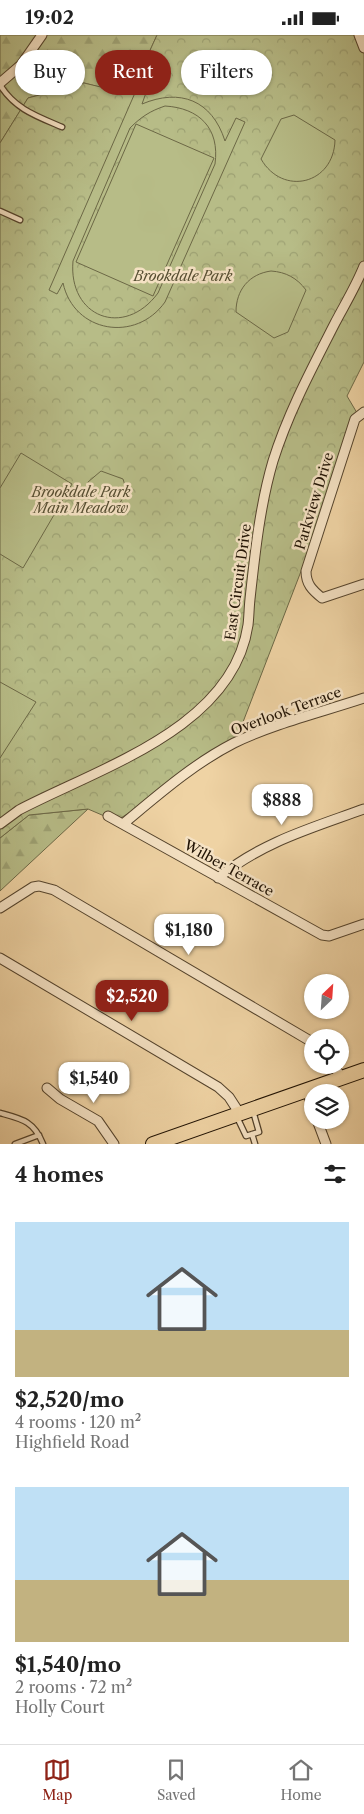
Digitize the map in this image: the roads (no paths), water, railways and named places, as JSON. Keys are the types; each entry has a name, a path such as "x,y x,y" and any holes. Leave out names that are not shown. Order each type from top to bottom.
{"main road":[{"path":"324,1084 364,1070"},
{"path":"153,1144 304,1091"}],"street":[{"path":"0,84 20,65 42,35"},
{"path":"358,35 364,48"},
{"name":"East Circuit Drive","path":"0,824 19,810 157,741 194,715 218,690 234,668 243,647 248,625 249,601 260,524 273,461 291,412 364,266"},
{"name":"Parkview Drive","path":"364,412 355,419 306,571 308,583 322,598 364,584"},
{"name":"Overlook Terrace","path":"123,824 184,774 234,743 364,698"},
{"path":"218,878 236,863 271,844 364,809"},
{"name":"Wilber Terrace","path":"108,815 322,935 329,936 364,924"},
{"path":"0,908 33,887 39,886 54,890 304,1037"},
{"path":"0,958 218,1087 243,1113"},
{"path":"339,1074 341,1078"},
{"path":"47,1088 60,1099 98,1121 114,1144"},
{"path":"320,1129 326,1144"}],"lane":[{"path":"0,84 7,96 16,104 34,115 62,127"},
{"path":"0,211 20,220"},
{"path":"0,1113 25,1119 39,1135 43,1144"},
{"path":"243,1113 259,1132 246,1136 243,1113"},
{"path":"252,1134 255,1144"},
{"path":"15,1144 39,1135"}],"park label":[{"name":"Brookdale Park","path":"183,276"},
{"name":"Brookdale Park Main Meadow","path":"81,500"}]}
